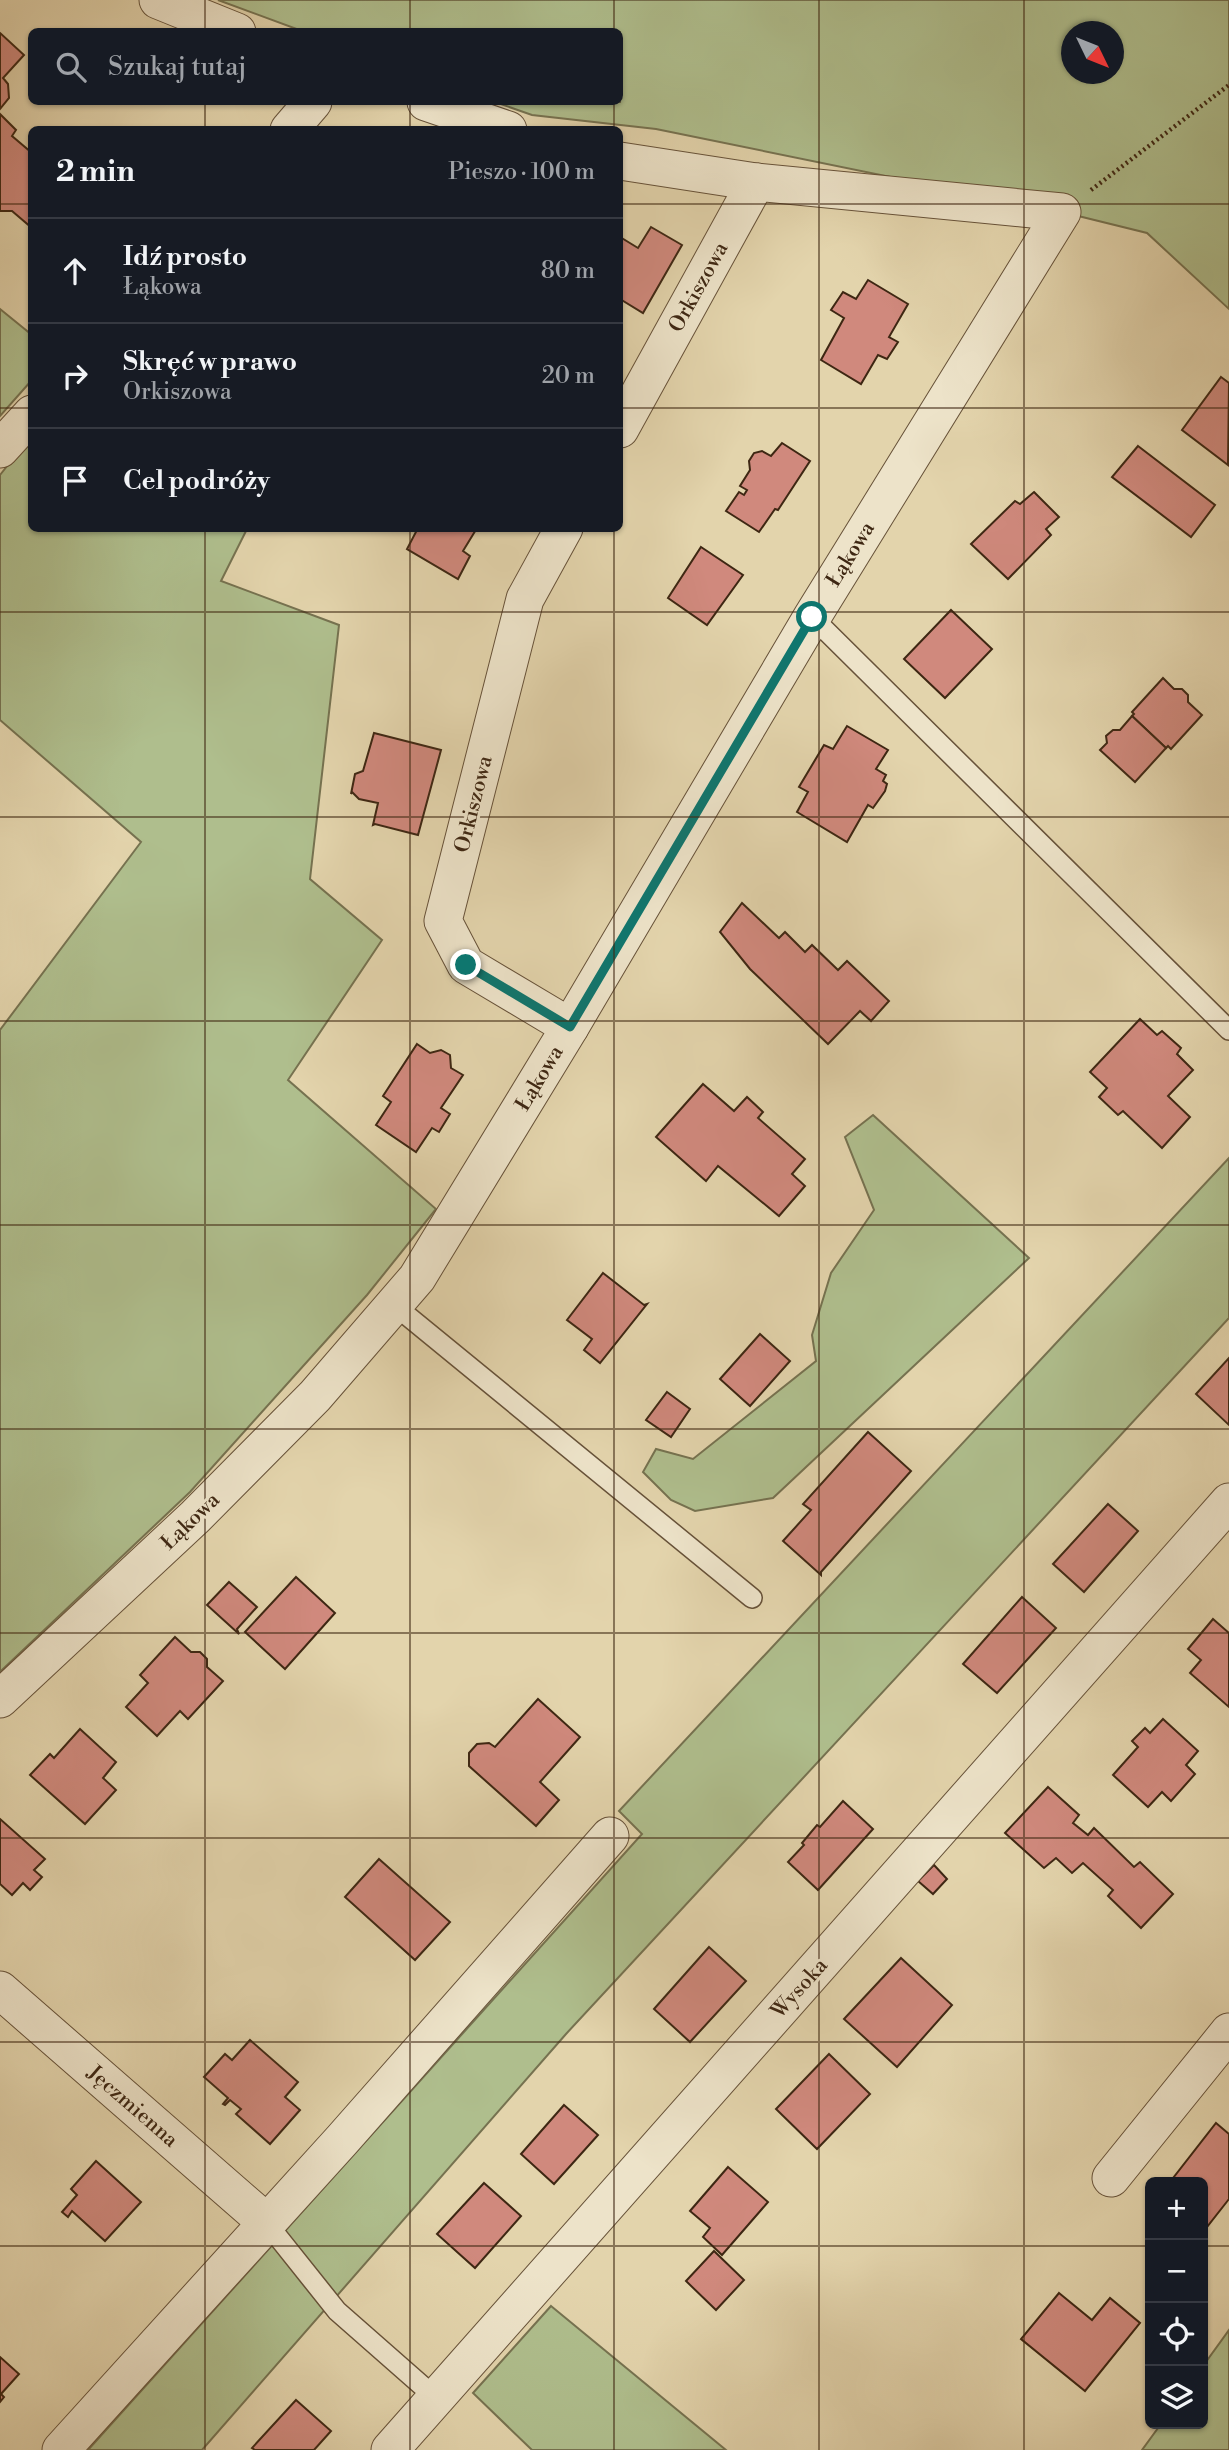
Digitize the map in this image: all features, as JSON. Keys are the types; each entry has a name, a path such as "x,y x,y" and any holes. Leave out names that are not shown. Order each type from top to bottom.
{"street":[{"path":"158,0 227,28"},
{"path":"292,126 310,105"},
{"path":"435,105 496,126"},
{"path":"623,161 756,182 1062,212"},
{"name":"Orkiszowa","path":"623,424 756,182"},
{"name":"Łąkowa","path":"0,1699 214,1499 315,1396 417,1278 570,1027 812,617 1062,212"},
{"path":"0,449 28,418"},
{"name":"Orkiszowa","path":"562,532 525,599 443,921 466,965 570,1027"},
{"name":"Wysoka","path":"390,2450 1222,1524"},
{"path":"61,2450 342,2140 610,1836"},
{"name":"Jęczmienna","path":"0,1990 267,2221"},
{"path":"1111,2178 1229,2032"}],"lane":[{"path":"812,617 1229,1030"},
{"path":"393,1304 752,1598"},
{"path":"267,2221 337,2311 436,2398"}],"path":[{"path":"1062,212 1229,86"}],"green space":[{"path":"218,0 1229,0 1229,309 1147,233 1062,212 656,129 532,115 504,105 623,105 623,28 294,28"},
{"path":"0,309 28,332 28,384 0,416"},
{"path":"28,440 28,532 246,532 221,581 339,625 310,879 382,940 288,1080 436,1209 367,1295 190,1492 0,1672 0,1030 141,842 0,720 0,475"},
{"path":"873,1115 1029,1258 773,1498 695,1511 671,1500 643,1472 656,1449 693,1459 816,1361 812,1335 831,1273 874,1210 845,1137"},
{"path":"1229,1158 1229,1318 566,2034 202,2450 88,2450 642,1834 619,1811"},
{"path":"551,2306 726,2450 532,2450 473,2393"},
{"path":"1229,2330 1229,2450 1142,2450 1157,2429 1208,2429 1208,2359"}],"building":[{"path":"0,33 24,55 3,78 8,84 9,98 0,109"},
{"path":"0,114 16,130 12,136 28,150 28,225 12,211 0,211"},
{"path":"651,227 682,245 643,313 623,301 623,239 638,248"},
{"path":"868,280 908,304 889,337 898,342 887,359 878,355 861,384 821,360 844,318 831,310 843,292 856,299"},
{"path":"1221,377 1229,383 1228,465 1182,430"},
{"path":"782,443 810,461 778,510 775,509 759,532 726,511 739,492 744,495 747,490 740,486 750,470 749,461 754,453 762,451 771,456"},
{"path":"1138,446 1215,505 1191,537 1112,477"},
{"path":"1034,492 1059,517 1046,529 1051,535 1008,579 971,544 1015,501 1020,504"},
{"path":"416,532 475,532 463,551 470,556 458,579 407,549"},
{"path":"701,547 743,575 707,625 668,598"},
{"path":"951,610 992,649 945,698 904,659"},
{"path":"1163,678 1174,689 1182,689 1188,695 1188,702 1202,715 1171,749 1168,746 1166,748 1132,716 1132,712"},
{"path":"1132,716 1166,748 1135,782 1100,750 1107,743 1106,736 1113,730 1120,730"},
{"path":"847,726 888,750 876,769 886,775 883,781 887,784 885,791 873,808 868,805 847,842 797,812 808,792 799,787 824,745 833,749"},
{"path":"374,733 441,750 418,835 373,825 378,803 359,799 352,792 351,794 355,774 363,771"},
{"path":"742,903 779,938 785,932 805,952 812,945 838,970 847,961 889,1001 871,1021 860,1011 828,1044 750,969 720,932"},
{"path":"1140,1019 1157,1035 1162,1031 1181,1048 1177,1054 1193,1070 1168,1096 1190,1117 1162,1148 1123,1111 1118,1115 1099,1097 1107,1088 1090,1072"},
{"path":"417,1044 430,1053 441,1050 450,1055 451,1068 463,1075 441,1108 450,1114 439,1132 432,1128 416,1152 376,1125 391,1102 383,1096"},
{"path":"703,1084 734,1111 747,1097 763,1112 758,1118 805,1159 792,1174 805,1186 779,1216 718,1166 706,1181 656,1137"},
{"path":"603,1273 644,1305 647,1304 600,1363 584,1350 592,1339 567,1320"},
{"path":"760,1334 790,1361 750,1406 720,1379"},
{"path":"1229,1358 1229,1425 1196,1394"},
{"path":"667,1392 690,1409 671,1437 646,1420"},
{"path":"868,1432 911,1471 821,1575 783,1541 811,1510 803,1504"},
{"path":"1108,1504 1138,1531 1084,1592 1053,1564"},
{"path":"296,1577 335,1613 285,1669 245,1632"},
{"path":"229,1582 257,1607 237,1629 239,1634 207,1605"},
{"path":"1022,1597 1056,1628 997,1693 963,1664"},
{"path":"1213,1619 1229,1633 1229,1707 1190,1673 1201,1660 1188,1649"},
{"path":"175,1637 191,1652 200,1652 207,1659 207,1667 223,1681 188,1719 180,1711 157,1736 126,1707 148,1683 140,1675"},
{"path":"538,1699 580,1737 540,1782 559,1800 536,1826 469,1766 469,1753 477,1744 489,1743 495,1747"},
{"path":"1163,1719 1198,1751 1186,1765 1195,1774 1171,1801 1162,1792 1148,1807 1113,1775 1138,1747 1132,1741 1145,1728 1150,1733"},
{"path":"80,1729 116,1762 103,1778 116,1790 85,1824 30,1775 50,1754 54,1758"},
{"path":"1048,1787 1079,1815 1073,1823 1088,1835 1094,1828 1134,1867 1140,1862 1173,1894 1141,1928 1108,1896 1113,1890 1083,1863 1072,1873 1056,1858 1044,1868 1005,1833"},
{"path":"843,1801 873,1829 818,1890 788,1862 804,1845 802,1843 817,1825 820,1827"},
{"path":"0,1819 45,1859 34,1870 42,1877 30,1890 23,1883 12,1895 0,1884"},
{"path":"379,1859 450,1922 415,1960 345,1897"},
{"path":"934,1865 947,1879 933,1894 918,1881"},
{"path":"709,1947 746,1981 690,2042 654,2009"},
{"path":"901,1958 952,2005 897,2067 844,2019"},
{"path":"250,2040 298,2082 285,2097 300,2110 270,2144 236,2114 241,2109 230,2100 223,2104 228,2098 204,2077 225,2054 232,2060"},
{"path":"829,2054 870,2094 817,2149 776,2109"},
{"path":"564,2105 598,2135 554,2184 521,2154"},
{"path":"1216,2123 1229,2134 1229,2199 1208,2226 1208,2177 1174,2177"},
{"path":"96,2161 141,2202 105,2241 72,2211 68,2217 62,2212 77,2195 71,2189"},
{"path":"728,2167 768,2202 722,2255 703,2237 710,2228 690,2211"},
{"path":"484,2183 521,2216 475,2268 437,2234"},
{"path":"714,2251 744,2280 716,2310 686,2281"},
{"path":"1059,2293 1092,2320 1110,2298 1140,2323 1085,2391 1021,2339"},
{"path":"0,2357 19,2374 1,2394 4,2397 0,2402"},
{"path":"296,2400 331,2431 314,2450 252,2448"}],"route":[{"path":"466,965 570,1027 812,617"}]}
